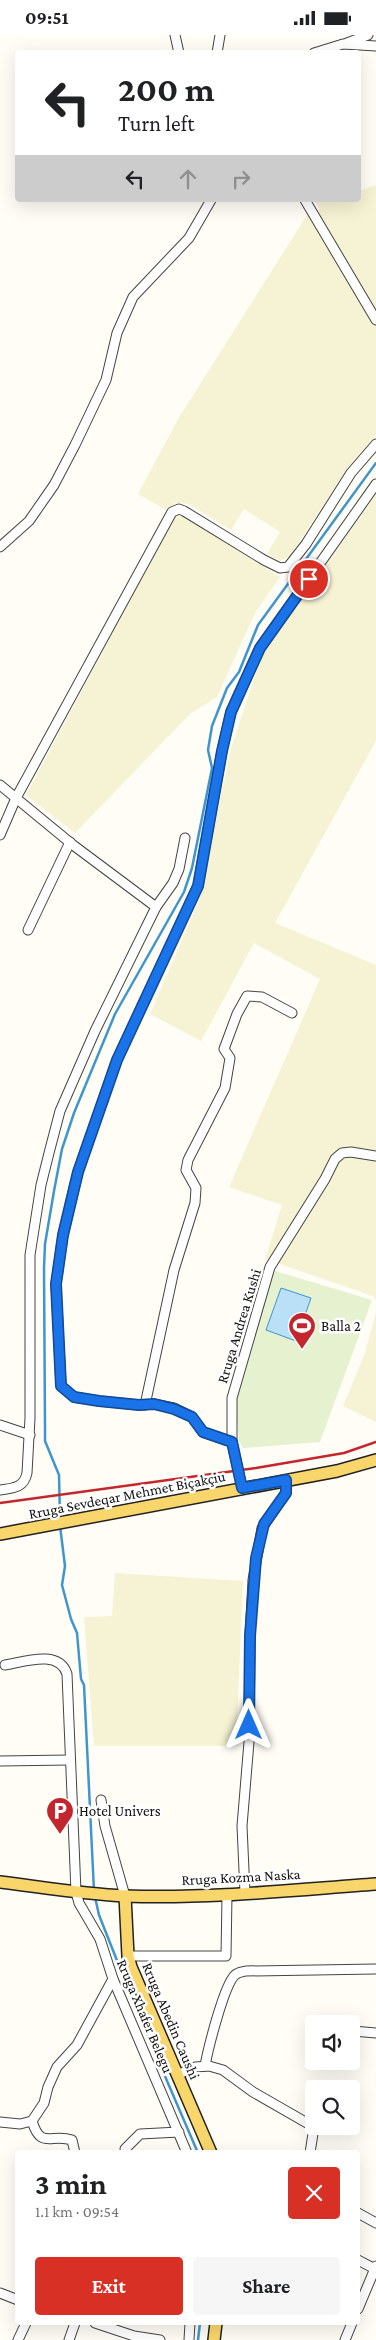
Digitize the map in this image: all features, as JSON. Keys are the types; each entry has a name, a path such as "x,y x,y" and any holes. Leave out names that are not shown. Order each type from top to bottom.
{"main road":[{"name":"Rruga Sevdeqar Mehmet Biçakçiu","path":"0,1534 336,1471 376,1460"},
{"path":"0,1882 80,1892"},
{"name":"Rruga Kozma Naska","path":"80,1892 125,1896 227,1895 376,1884"},
{"name":"Rruga Abedin Caushi","path":"125,1896 128,1956 131,1967 211,2150"},
{"path":"214,2340 216,2325"}],"street":[{"path":"175,35 178,50"},
{"path":"218,50 220,35"},
{"path":"324,50 368,35"},
{"path":"343,44 376,46"},
{"path":"0,547 29,521 54,485 106,380 117,333 133,297 188,238 210,202"},
{"path":"306,202 376,320"},
{"path":"0,835 16,798 172,512 179,509 184,511 269,563 280,568 288,567 306,544 351,473 376,444"},
{"path":"232,1442 203,1432 192,1417 174,1409 154,1404 99,1401 74,1397 61,1386 56,1284 63,1235 78,1172 117,1060 198,886 222,751 231,712 260,648 376,484"},
{"path":"0,785 70,842 156,907"},
{"path":"0,1490 20,1486 26,1480 30,1435 30,1255 43,1177 60,1111 82,1060 156,907 173,883 180,869 185,838"},
{"path":"28,930 70,842"},
{"path":"145,1405 174,1270 194,1203 196,1188 186,1170 188,1160 225,1088 230,1058 224,1049 236,1014 247,996 262,997 292,1013"},
{"name":"Rruga Andrea Kushi","path":"242,1488 232,1442 232,1397 270,1267 325,1179 335,1159 342,1153 376,1156"},
{"path":"0,1425 30,1435"},
{"path":"245,1893 242,1826 249,1742 250,1636 253,1580 262,1528 285,1496 287,1489 286,1480"},
{"path":"5,1665 48,1659 58,1660 65,1666 67,1673 69,1760 80,1892"},
{"path":"0,1761 69,1760"},
{"path":"101,1800 105,1826 125,1896"},
{"name":"Rruga Xhafer Belegu","path":"80,1892 79,1903 100,1939 112,1979 179,2132 185,2150"},
{"path":"128,1956 226,1956 227,1895"},
{"path":"205,2066 212,2031 231,1980 238,1973 246,1971 376,1969"},
{"path":"0,2122 20,2124 32,2121 44,2103 48,2087 57,2067 77,2045 112,1979"},
{"path":"360,2032 376,2033"},
{"path":"177,2075 195,2067 205,2066 228,2073 252,2092 311,2124 315,2129 311,2150"},
{"path":"32,2121 36,2134 40,2137 72,2140 74,2150"},
{"path":"125,2149 140,2134 179,2132"},
{"path":"360,2214 376,2223"},
{"path":"360,2261 375,2267 360,2304"},
{"path":"0,2293 15,2300"},
{"path":"18,2340 25,2325"},
{"path":"69,2340 74,2325"},
{"path":"101,2325 134,2336 160,2340"},
{"path":"189,2340 190,2325"},
{"path":"345,2340 351,2325"}],"shaded area":[{"path":"376,185 376,435 345,472 290,556 281,561 267,554 280,532 244,509 231,530 189,504 176,503 166,510 138,494 178,419 307,215 320,209 315,202 361,202 361,190"},
{"path":"376,494 376,741 275,923 376,965 376,1301 373,1296 265,1259 282,1205 229,1187 320,979 254,943 201,1041 150,1014 200,898 231,748 262,655"},
{"path":"177,512 280,577 255,613 217,697 190,714 75,833 26,795"},
{"path":"376,1312 376,1422 343,1406 365,1353"},
{"path":"115,1573 243,1581 236,1746 94,1746 84,1617 112,1616"}],"green space":[{"name":"Balla 2","path":"272,1270 372,1300 320,1442 243,1448 239,1441 235,1399"}],"water":[{"path":"281,1288 311,1298 296,1341 266,1330"}],"waterway":[{"path":"60,1518 59,1475 45,1441 44,1268 45,1244 62,1149 74,1113 115,1014 184,892 192,868 212,768 208,750 212,726 227,688 239,672 258,625 376,463"},
{"path":"60,1526 65,1566 62,1585 71,1619 77,1633 81,1679 84,1685 94,1891"},
{"path":"95,1897 99,1915 137,2011 197,2150"},
{"path":"198,2340 200,2325"}],"railway":[{"path":"0,1503 256,1468 344,1453 376,1442"}],"place":[{"name":"Balla 2","path":"302,1350"},
{"name":"Hotel Univers","path":"60,1835"}],"route":[{"path":"249,1725 250,1636 256,1558 264,1524 285,1496 287,1489 286,1480 242,1488 232,1442 203,1432 192,1417 174,1409 154,1404 139,1405 74,1397 61,1386 56,1284 63,1235 78,1172 117,1060 198,886 222,751 231,712 260,648 309,579"}]}
